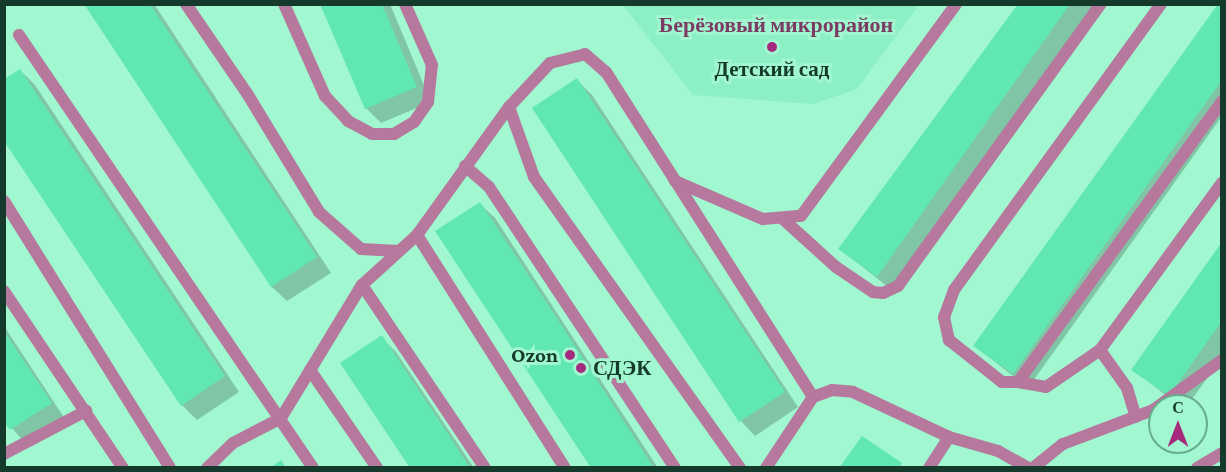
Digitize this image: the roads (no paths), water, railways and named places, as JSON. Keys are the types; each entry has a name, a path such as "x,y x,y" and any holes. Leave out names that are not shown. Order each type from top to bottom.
{"lane":[{"path":"186,4 248,95 319,212 362,249 399,251"},
{"path":"284,4 325,96 348,121 372,134 394,134 414,122 428,102 432,65 405,4"},
{"path":"675,181 763,219 801,216 956,4"},
{"path":"783,219 836,267 873,292 883,293 898,286 1101,4"},
{"path":"1161,4 954,290 944,317 949,339 1002,382 1018,382 1046,387 1100,350 1221,183"},
{"path":"19,35 313,468"},
{"path":"207,468 233,443 281,418 362,285 417,235 509,107 550,63 585,54 606,72 813,397"},
{"path":"1018,382 1221,101"},
{"path":"509,107 534,177 740,468"},
{"path":"465,166 489,187 675,468"},
{"path":"4,201 170,468"},
{"path":"417,235 564,468"},
{"path":"362,285 485,468"},
{"path":"4,291 123,468"},
{"path":"1100,350 1127,388 1137,417"},
{"path":"766,468 813,397 832,390 853,392 949,437 998,451 1031,468 1063,444 1153,410 1221,360"},
{"path":"310,370 377,468"},
{"path":"6,452 86,411"},
{"path":"929,468 949,437"},
{"path":"1197,468 1221,453"}],"place":[{"name":"Детский сад","path":"772,47"},
{"name":"Ozon","path":"570,355"},
{"name":"СДЭК","path":"581,368"}],"district":[{"name":"Берёзовый микрорайон","path":"776,25"}]}
